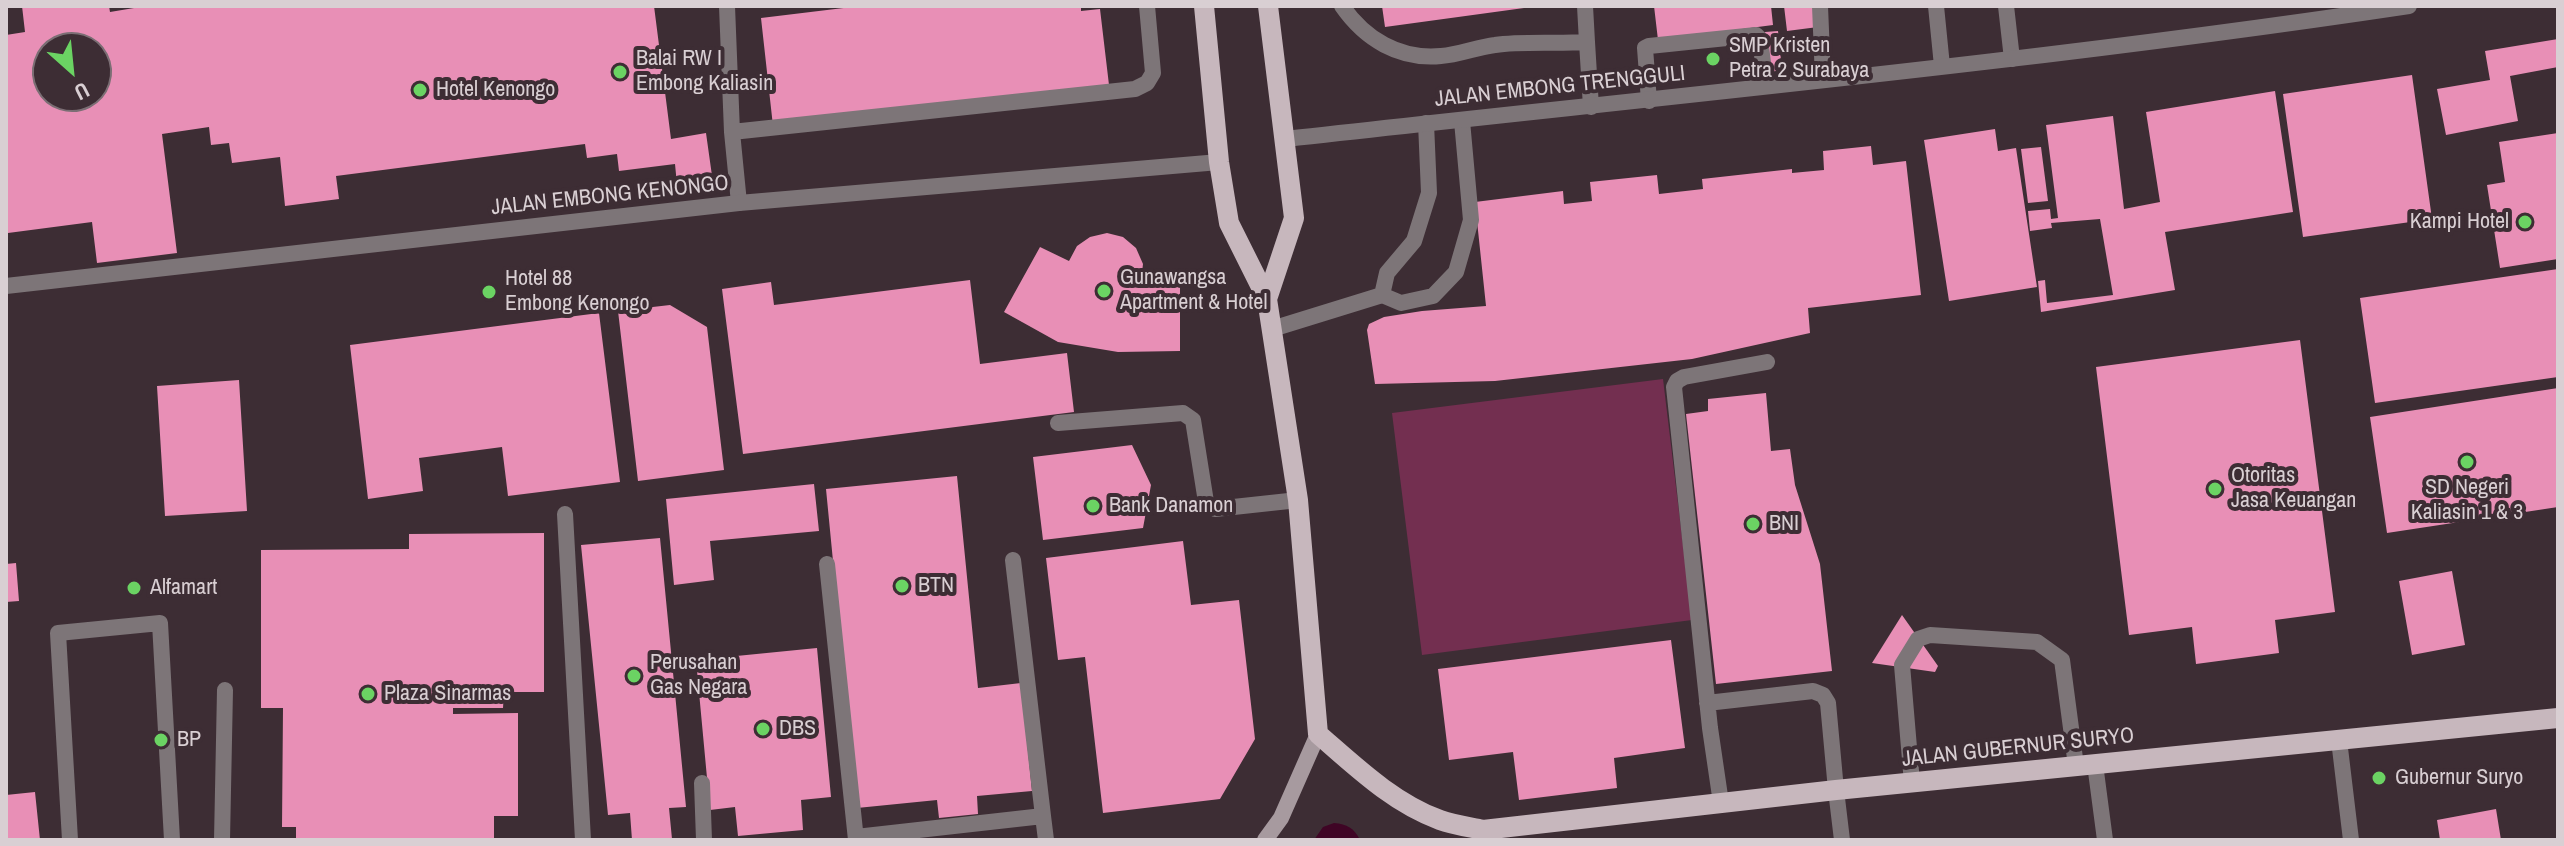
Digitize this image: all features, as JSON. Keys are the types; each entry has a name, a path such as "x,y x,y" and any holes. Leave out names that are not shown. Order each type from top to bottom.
{"main road":[{"path":"1204,6 1219,162 1229,223 1267,299 1272,329 1298,500 1318,734 1281,818 1265,840"},
{"path":"1267,299 1294,218 1268,6"},
{"name":"JALAN GUBERNUR SURYO","path":"1318,734 1376,784 1414,809 1475,835 1836,790 2558,718"}],"street":[{"path":"727,6 732,132 739,203"},
{"path":"732,132 1135,89 1147,83 1153,73 1147,6"},
{"path":"1342,6 1360,28 1379,44 1422,57 1443,56 1497,44 1587,42"},
{"path":"1585,6 1591,107"},
{"path":"1820,6 1823,79"},
{"path":"1936,6 1942,66"},
{"path":"2006,6 2012,59"},
{"name":"JALAN EMBONG TRENGGULI","path":"1286,139 2012,59 2409,6"},
{"path":"1649,101 1645,48 1649,46 1756,35 1760,39 1766,86"},
{"path":"1272,329 1382,295 1401,303 1433,296 1456,272 1471,220 1462,121"},
{"path":"1382,295 1387,273 1414,241 1429,193 1426,123"},
{"name":"JALAN EMBONG KENONGO","path":"6,286 739,203 1219,162"},
{"path":"1721,803 1707,703 1674,387 1684,377 1767,362"},
{"path":"1058,423 1189,415 1194,424 1209,507 1215,509 1298,500"},
{"path":"565,514 583,840"},
{"path":"1013,560 1046,840"},
{"path":"827,564 856,839 1043,816"},
{"path":"70,840 58,633 160,623 172,840"},
{"path":"1912,783 1902,665 1918,639 1930,635 2037,642 2062,660 2105,840"},
{"path":"222,840 225,690"},
{"path":"1707,703 1813,691 1823,695 1828,703 1842,840"},
{"path":"2339,740 2351,840"},
{"path":"702,783 704,840"}],"shaded area":[{"path":"1663,379 1692,620 1422,655 1392,413"},
{"path":"1334,823 1350,827 1360,840 1314,840 1323,827"}],"building":[{"path":"22,6 109,6 110,12 146,6 654,6 671,139 706,133 714,190 678,195 675,164 619,171 617,154 587,158 585,144 336,176 339,199 285,206 280,157 232,163 229,143 211,145 209,127 162,134 177,253 97,263 92,222 8,233 6,35 25,32"},
{"path":"860,6 1081,6 1081,11 1100,9 1109,85 773,126 761,18"},
{"path":"1382,6 1524,6 1524,8 1385,27"},
{"path":"1654,6 1771,6 1773,25 1658,40"},
{"path":"1784,6 1816,6 1818,27 1787,31"},
{"path":"1778,31 1782,70 1770,72 1765,32"},
{"path":"2558,39 2558,67 2510,76 2518,121 2446,135 2437,89 2490,80 2485,51"},
{"path":"2412,75 2432,219 2303,237 2283,94"},
{"path":"2275,91 2293,212 2165,232 2175,290 2041,312 2038,281 2045,280 2047,303 2113,295 2100,219 2051,223 2052,228 2030,231 2028,211 2050,209 2051,219 2058,218 2046,125 2113,116 2124,209 2160,202 2146,112"},
{"path":"1995,129 1998,151 2016,148 2037,287 1949,301 1924,140"},
{"name":"Kampi Hotel","path":"2558,133 2558,259 2500,268 2487,185 2505,182 2499,142"},
{"path":"1871,146 1873,165 1906,161 1921,295 1808,308 1810,333 1692,359 1495,381 1375,384 1367,330 1369,324 1384,317 1422,311 1486,306 1475,202 1563,191 1564,204 1592,201 1590,182 1657,175 1659,194 1703,189 1702,179 1792,169 1792,173 1824,170 1823,151"},
{"path":"2041,147 2048,201 2028,203 2021,149"},
{"path":"1107,233 1123,237 1136,248 1143,264 1141,281 1180,282 1180,351 1118,352 1058,342 1004,312 1040,247 1069,261 1077,246 1090,237"},
{"path":"2558,269 2558,377 2375,403 2360,298"},
{"path":"970,280 980,364 1067,353 1074,412 743,454 722,289 771,282 774,305"},
{"path":"670,305 707,327 724,470 638,481 618,311"},
{"path":"599,313 620,482 508,496 502,447 419,458 423,491 368,499 350,345"},
{"name":"Otoritas Jasa Keuangan","path":"2300,340 2335,612 2275,620 2279,653 2196,664 2192,627 2129,635 2096,367"},
{"path":"239,380 247,511 165,516 157,386"},
{"name":"SD Negeri Kaliasin 1 & 3","path":"2558,388 2558,507 2387,533 2370,417"},
{"name":"BNI","path":"1766,393 1771,451 1790,449 1795,485 1820,564 1832,671 1716,684 1686,414 1708,411 1708,399"},
{"name":"Bank Danamon","path":"1132,445 1151,485 1143,528 1043,540 1033,457"},
{"name":"BTN","path":"957,476 978,688 1021,683 1032,791 977,796 978,814 939,818 937,800 857,808 826,489"},
{"path":"814,484 819,531 710,541 714,580 674,585 666,499"},
{"name":"Plaza Sinarmas","path":"544,533 544,692 504,692 503,708 453,708 453,714 518,713 518,816 494,816 494,840 296,840 296,827 282,827 283,708 261,708 261,550 409,549 409,534"},
{"name":"Perusahan Gas Negara","path":"660,538 686,807 669,808 672,839 632,840 630,813 608,815 581,545"},
{"path":"1183,541 1191,605 1239,600 1255,739 1220,799 1103,813 1085,657 1058,660 1046,558"},
{"path":"16,563 19,601 6,602 6,564"},
{"path":"2452,571 2465,645 2412,655 2399,581"},
{"path":"1902,615 1938,666 1935,672 1872,663"},
{"path":"1671,640 1685,748 1614,758 1617,788 1519,800 1513,752 1449,760 1438,669"},
{"name":"DBS","path":"817,648 831,797 801,800 803,830 738,836 735,807 710,810 696,660"},
{"path":"35,792 40,840 6,840 6,795"},
{"path":"2496,809 2501,840 2440,840 2437,820"}],"place":[{"name":"SMP Kristen Petra 2 Surabaya","path":"1713,59"},
{"name":"Balai RW I Embong Kaliasin","path":"620,72"},
{"name":"Hotel Kenongo","path":"420,90"},
{"name":"Kampi Hotel","path":"2525,222"},
{"name":"Gunawangsa Apartment & Hotel","path":"1104,291"},
{"name":"Hotel 88 Embong Kenongo","path":"489,292"},
{"name":"SD Negeri Kaliasin 1 & 3","path":"2467,462"},
{"name":"Otoritas Jasa Keuangan","path":"2215,489"},
{"name":"Bank Danamon","path":"1093,506"},
{"name":"BNI","path":"1753,524"},
{"name":"BTN","path":"902,586"},
{"name":"Alfamart","path":"134,588"},
{"name":"Perusahan Gas Negara","path":"634,676"},
{"name":"Plaza Sinarmas","path":"368,694"},
{"name":"DBS","path":"763,729"},
{"name":"BP","path":"161,740"},
{"name":"Gubernur Suryo","path":"2379,778"}]}
